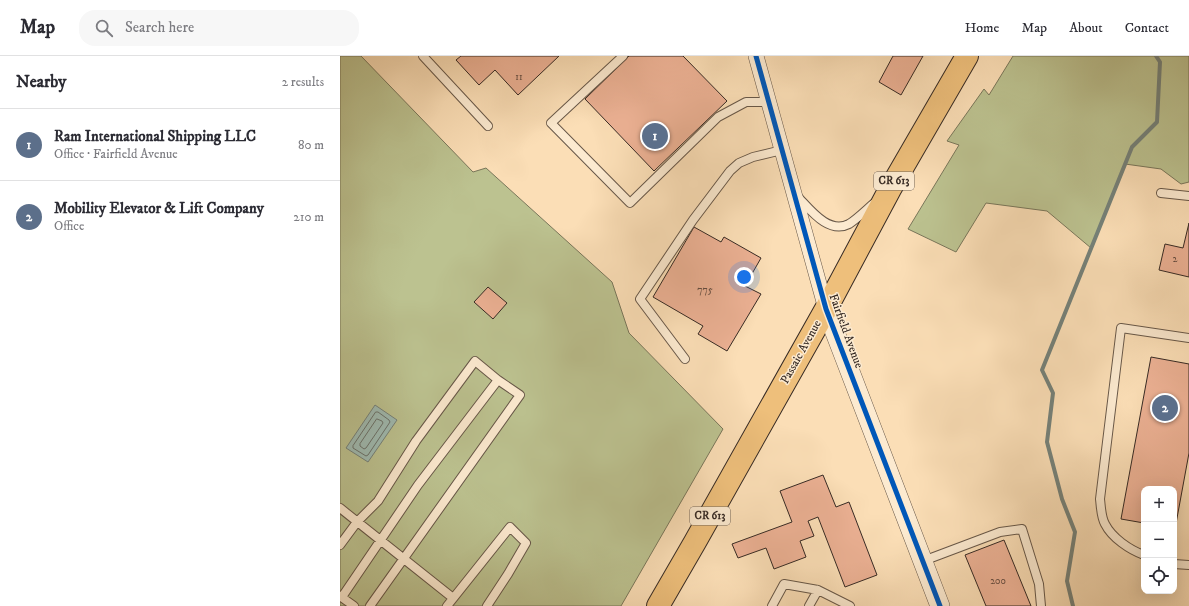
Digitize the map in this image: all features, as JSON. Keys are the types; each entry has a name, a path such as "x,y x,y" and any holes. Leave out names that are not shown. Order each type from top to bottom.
{"main road":[{"name":"Passaic Avenue","path":"658,606 826,309 890,189 967,56"}],"street":[{"name":"Fairfield Avenue","path":"756,56 826,309 940,606"}],"lane":[{"path":"423,56 488,126"},
{"path":"623,56 551,123 630,204 718,117 746,102 768,102"},
{"path":"685,359 640,299 693,220 730,171 739,162 782,150"},
{"path":"793,192 820,220 840,226 848,225 863,214 890,189"},
{"path":"1161,193 1189,196"},
{"path":"1141,553 1121,542 1105,524 1100,500 1121,328 1189,338"},
{"path":"340,545 357,522 378,501 416,441 475,361 498,380 520,395 370,606"},
{"path":"354,606 341,596 418,485 498,380"},
{"path":"340,508 453,598"},
{"path":"447,606 510,527 526,543 508,574 486,606"},
{"path":"923,561 1000,532 1022,529 1039,584 1041,606"},
{"path":"1177,564 1189,565"},
{"path":"772,606 784,584 818,590 850,606"},
{"path":"809,606 818,590"}],"green space":[{"path":"340,56 361,56 473,172 486,168 612,282 629,333 723,429 621,606 340,606"},
{"path":"1013,56 1189,56 1189,182 1181,184 1161,169 1125,164 1091,248 1047,211 986,203 956,252 908,229 959,145 947,141 984,89 989,95"}],"water":[{"path":"375,405 397,420 368,462 346,448"}],"building":[{"path":"461,56 559,56 518,95 495,70 479,85 456,60"},
{"path":"629,56 683,56 727,101 654,171 585,99"},
{"path":"893,56 923,56 901,95 879,82"},
{"path":"1189,223 1189,277 1159,270 1165,244 1183,248"},
{"path":"694,227 721,242 724,237 761,258 745,286 761,294 727,351 698,334 703,326 653,297"},
{"path":"488,287 507,303 493,319 474,302"},
{"path":"1151,357 1189,364 1189,453 1177,518 1177,486 1141,486 1141,522 1121,519"},
{"path":"823,475 836,507 849,502 877,575 845,587 818,517 808,521 814,536 800,541 806,557 774,569 766,548 738,558 732,544 792,522 780,491"},
{"path":"1004,540 1031,606 986,606 965,555"}],"waterway":[{"path":"1073,606 1067,581 1075,532 1062,499 1047,442 1053,393 1042,370 1132,147 1157,122 1160,62 1156,56"}],"cycle path":[{"path":"756,56 826,309 940,606"}],"place":[{"name":"Ram International Shipping LLC","path":"655,136"},
{"name":"Mobility Elevator & Lift Company","path":"1165,408"}]}
